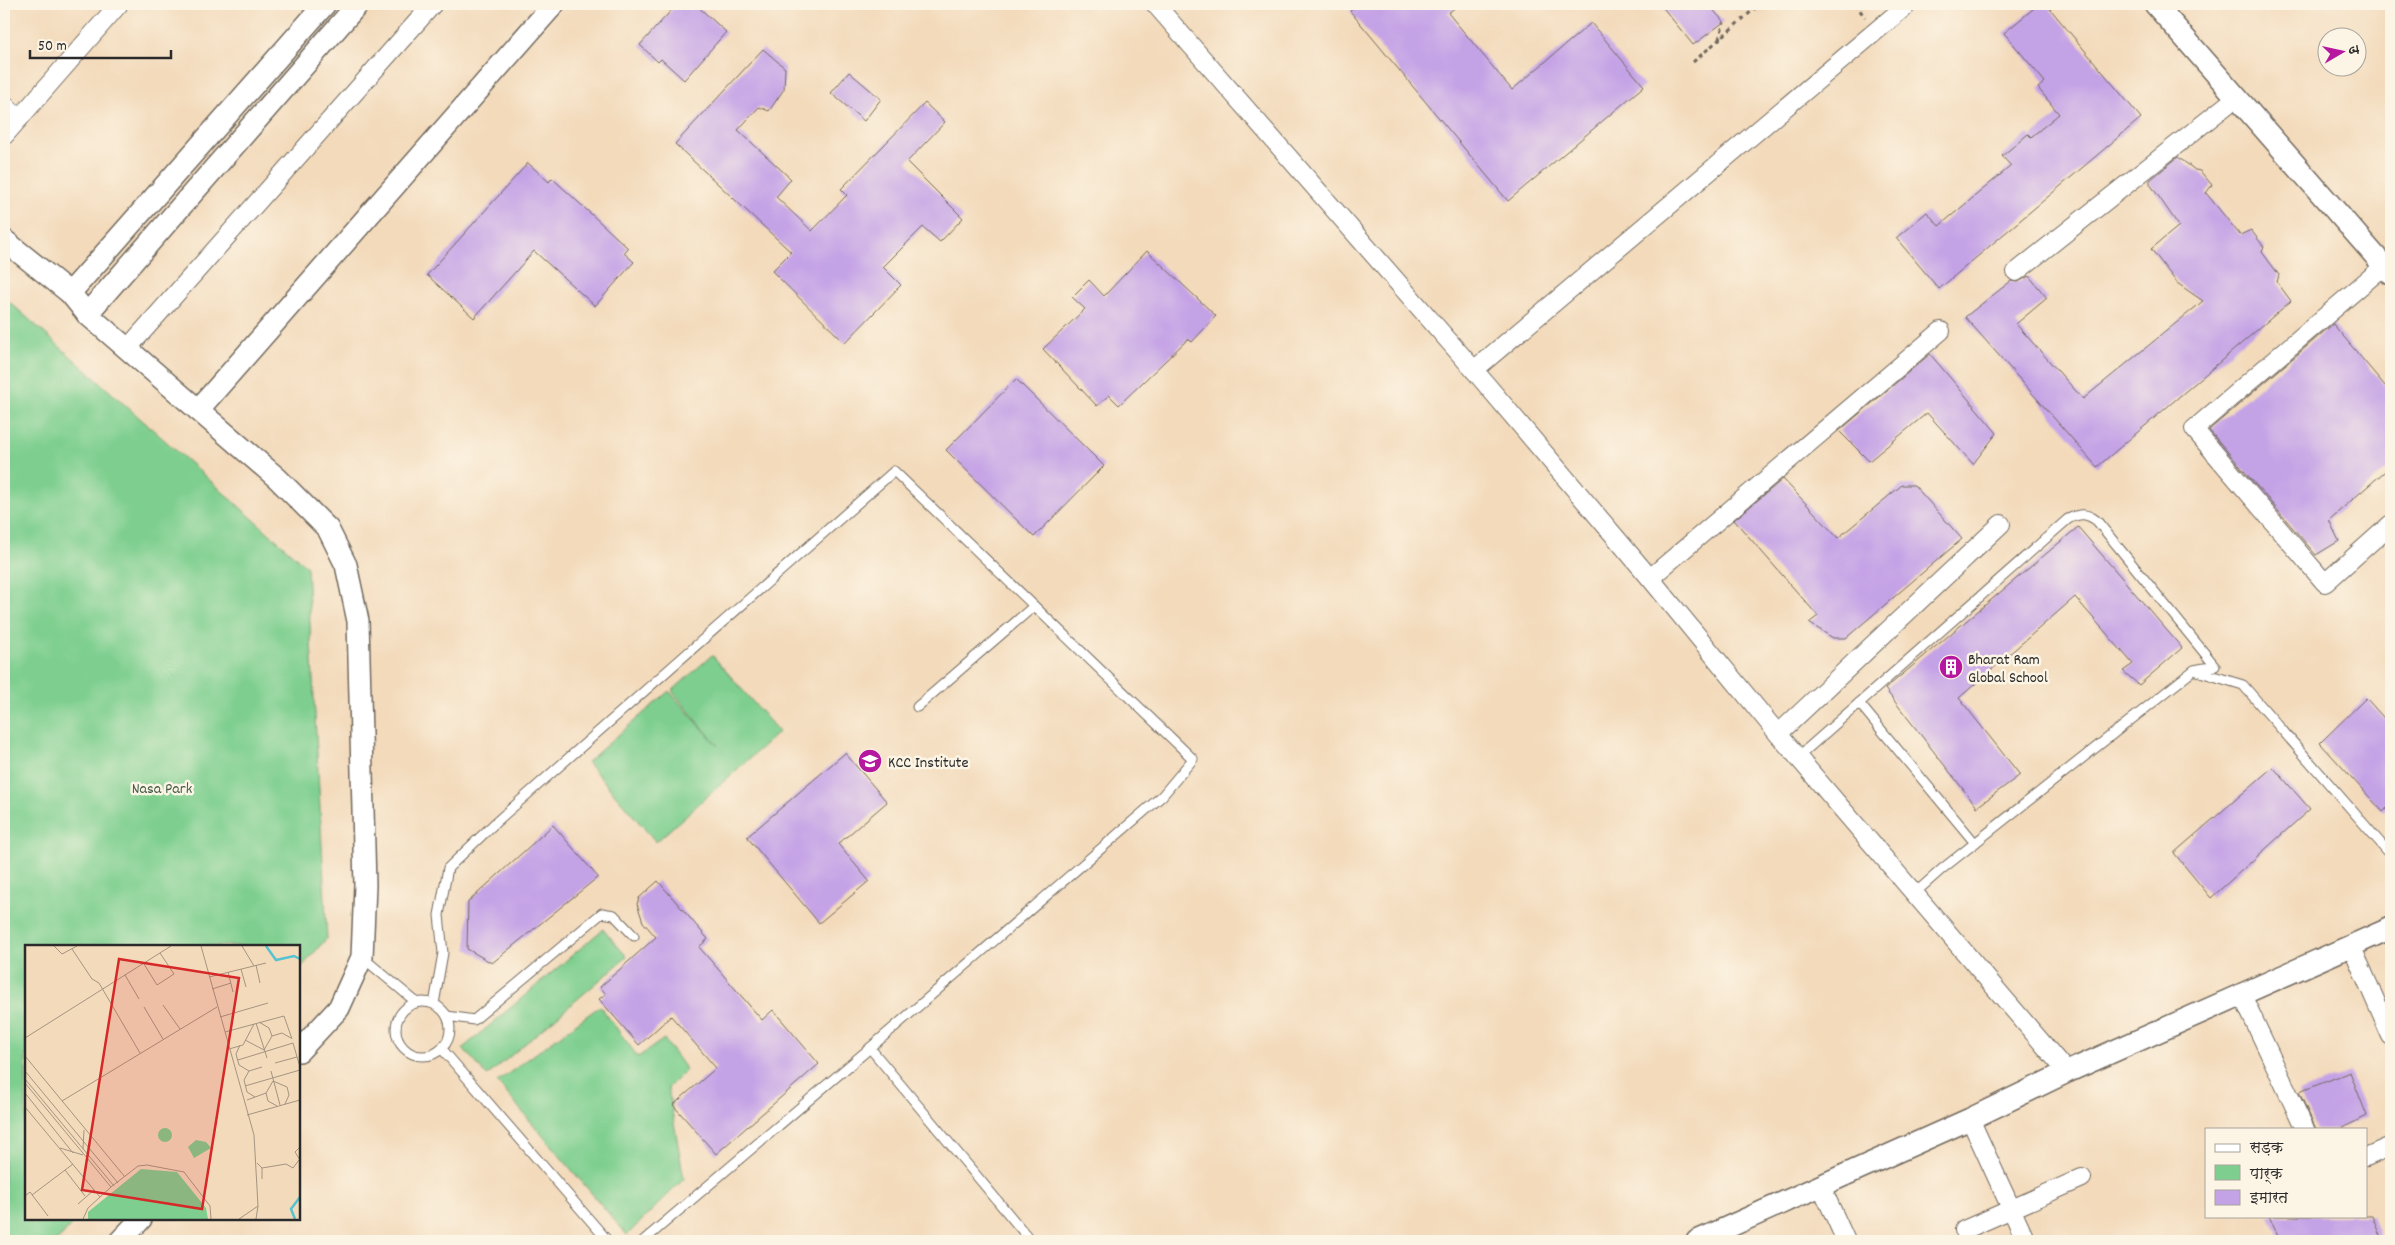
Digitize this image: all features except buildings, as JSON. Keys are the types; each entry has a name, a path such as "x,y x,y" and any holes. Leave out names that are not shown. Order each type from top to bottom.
{"street":[{"path":"4,136 119,4"},
{"path":"70,293 326,4"},
{"path":"87,314 358,4"},
{"path":"127,349 433,4"},
{"path":"198,410 554,4"},
{"path":"1154,4 1474,370 1650,578 1778,734 2067,1072"},
{"path":"1474,370 1908,4"},
{"path":"2155,4 2388,270 2194,429 2325,583 2391,524"},
{"path":"2016,272 2237,97"},
{"path":"4,104 19,119"},
{"path":"4,240 70,293 87,314 277,478 328,530 346,565 358,621 365,885 362,957 339,1008 300,1050"},
{"path":"1650,578 1940,331"},
{"path":"1778,734 2001,524"},
{"path":"1696,1241 1970,1119 2067,1072 2241,993 2391,928"},
{"path":"2351,945 2391,1036"},
{"path":"2241,993 2306,1128"},
{"path":"1970,1119 2026,1241"},
{"path":"2368,1156 2391,1146"},
{"path":"1964,1230 2082,1178"},
{"path":"1821,1186 1846,1241"},
{"path":"120,1241 140,1220"}],"lane":[{"path":"434,1004 443,953 439,915 448,868 496,822 894,471 1193,758 1162,796 643,1241"},
{"path":"1798,756 2068,519 2078,514 2089,515 2097,521 2215,666 2194,670 1942,869 1915,893"},
{"path":"917,707 1034,606"},
{"path":"2194,670 2243,685 2391,855"},
{"path":"1859,703 1975,843"},
{"path":"362,957 416,1002 434,1004 447,1016 474,1020 602,913 614,915 634,936"},
{"path":"416,1002 402,1012 396,1028 397,1038 402,1046 417,1055 434,1054 442,1049 450,1033 447,1016"},
{"path":"870,1048 1029,1241"},
{"path":"442,1049 608,1241"}],"path":[{"path":"1693,62 1760,4"},
{"path":"1719,39 1724,22"}],"green space":[{"name":"Nasa Park","path":"4,297 307,567 327,938 300,969 300,945 25,945 25,1220 76,1220 57,1241 4,1241"},
{"path":"712,655 779,732 656,842 587,762 669,691 718,746 672,691"},
{"path":"603,929 627,957 487,1076 463,1048"},
{"path":"600,1006 638,1057 664,1039 686,1070 668,1088 684,1179 627,1235 497,1082"}],"place":[{"name":"Bharat Ram Global School","path":"1951,667"},
{"name":"KCC Institute","path":"870,761"}]}
